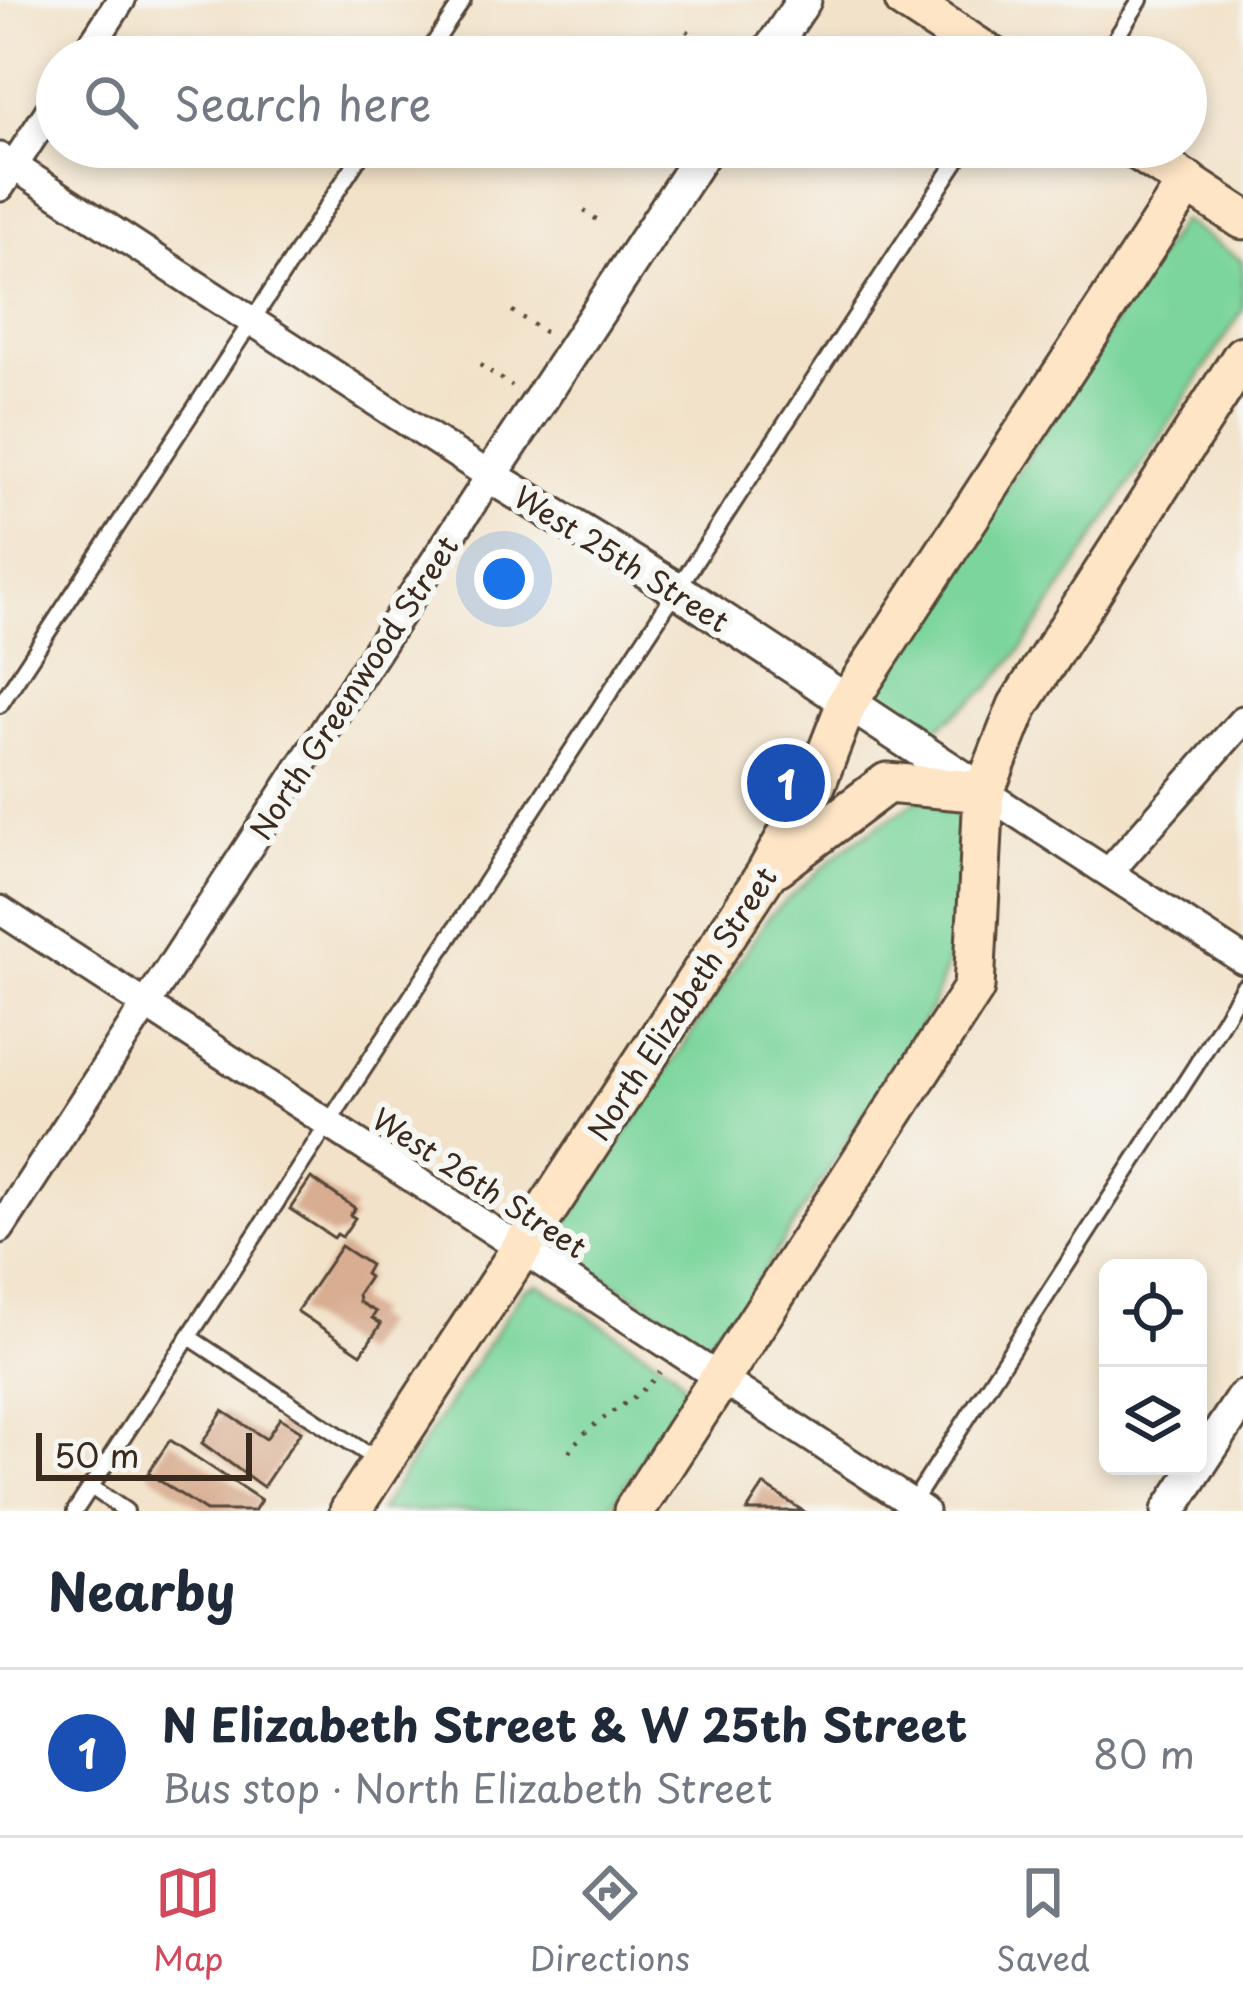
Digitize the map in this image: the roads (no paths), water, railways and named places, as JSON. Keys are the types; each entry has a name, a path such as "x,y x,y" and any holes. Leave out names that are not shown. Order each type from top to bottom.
{"main road":[{"path":"905,0 960,36"},
{"path":"1166,168 1243,218"},
{"name":"North Elizabeth Street","path":"350,1511 766,874 814,788 847,703 1188,182"},
{"path":"634,1511 974,988 984,792 1018,706 1243,356"},
{"path":"766,874 887,783 984,792"}],"street":[{"path":"98,36 121,0"},
{"path":"780,36 804,0"},
{"path":"5,170 36,127"},
{"name":"North Greenwood Street","path":"0,1228 693,168"},
{"name":"West 25th Street","path":"5,170 676,589 1243,960"},
{"path":"1109,872 1243,720"},
{"name":"West 26th Street","path":"0,910 722,1376 914,1508"},
{"path":"1169,1511 1243,1398"}],"lane":[{"path":"439,36 463,0"},
{"path":"1118,36 1141,0"},
{"path":"0,705 352,168"},
{"path":"75,1511 952,168"},
{"path":"914,1508 1243,986"},
{"path":"189,1337 381,1463"},
{"path":"91,1487 127,1511"}],"place":[{"name":"N Elizabeth Street & W 25th Street","path":"786,783"}]}
